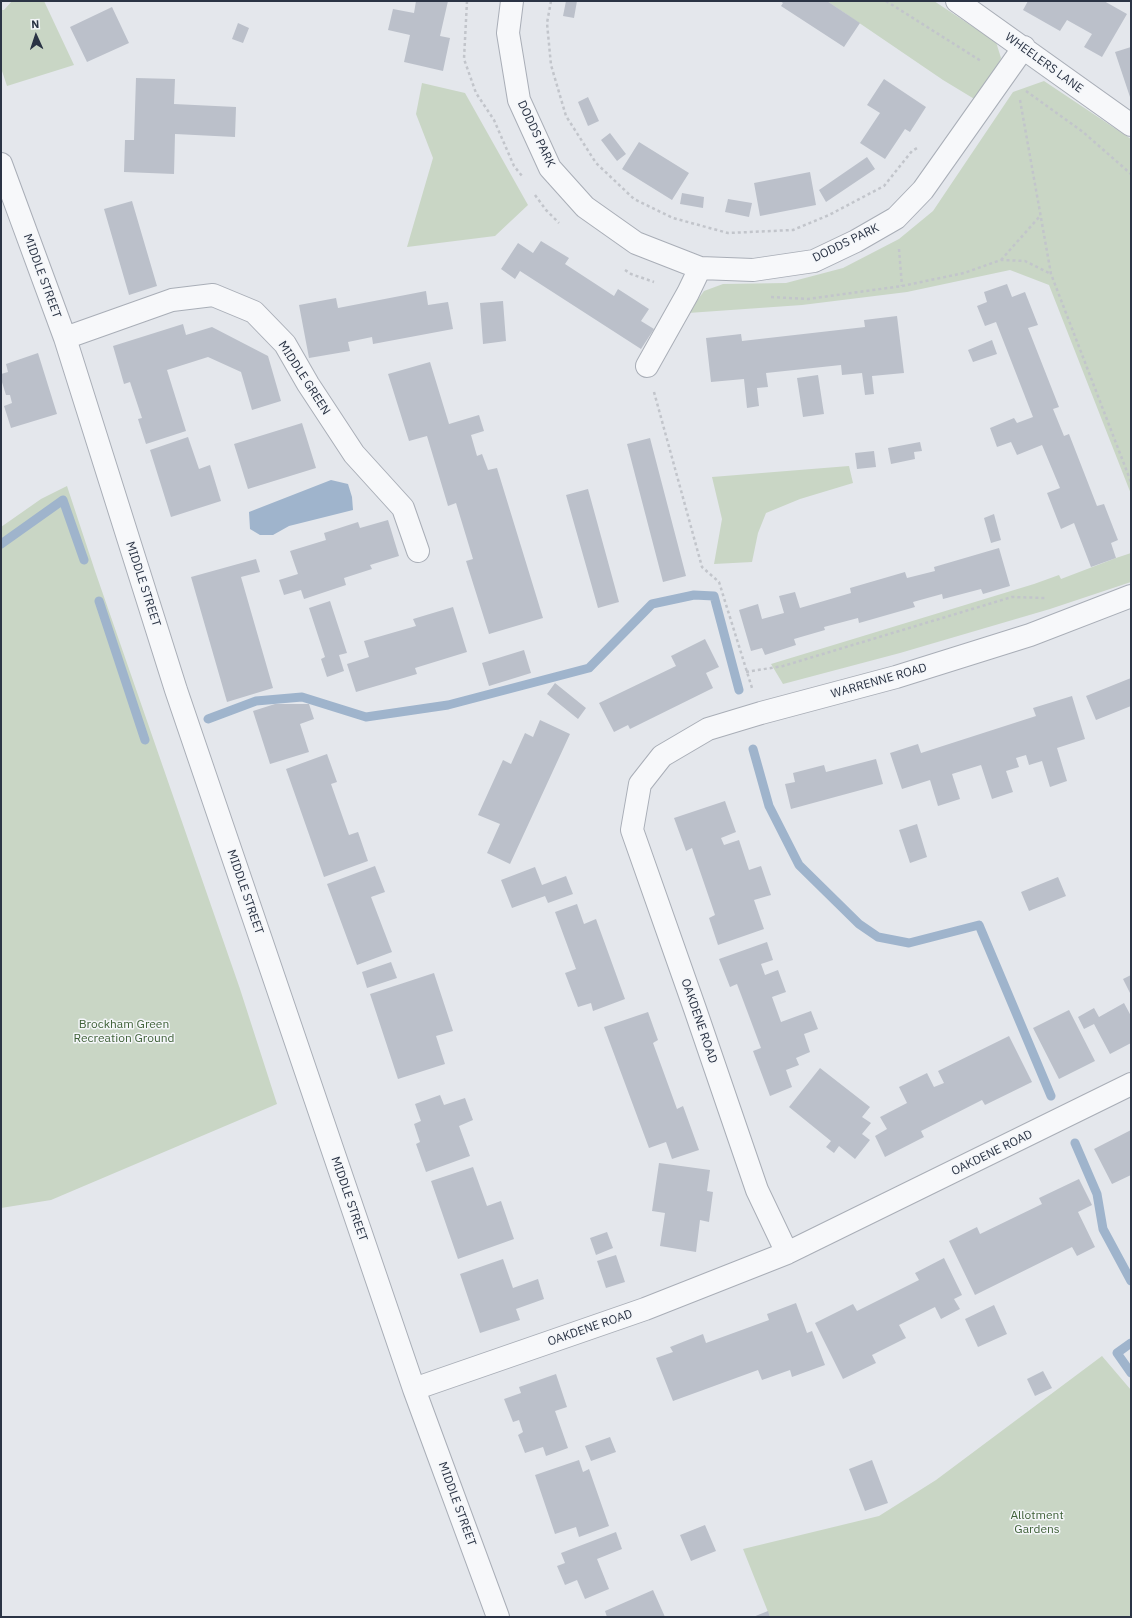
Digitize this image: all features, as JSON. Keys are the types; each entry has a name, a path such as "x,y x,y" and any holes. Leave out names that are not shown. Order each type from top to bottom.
{"street":[{"name":"DODDS PARK","path":"512,1 508,33 519,100 550,168 585,208 636,243 700,268 753,270 814,261 856,241 896,218 923,190 1024,47"},
{"name":"WHEELERS LANE","path":"957,1 1024,47 1131,125"},
{"name":"MIDDLE STREET","path":"1,164 65,338 176,690 414,1389 498,1617"},
{"path":"647,366 688,293 700,268"},
{"name":"MIDDLE GREEN","path":"65,338 172,300 213,295 254,312 285,344 312,390 354,454 402,508 418,551"},
{"name":"WARRENNE ROAD","path":"640,784 662,756 708,729 761,713 896,678 1030,635 1131,596"},
{"name":"OAKDENE ROAD","path":"640,784 632,830 757,1190 787,1253"},
{"name":"OAKDENE ROAD","path":"414,1389 645,1309 787,1253 1131,1084"}],"path":[{"path":"467,1 464,59 476,93 494,120 514,166 523,179"},
{"path":"551,1 547,23 551,65 566,116 596,163 634,199 673,218 728,233 793,230 829,214 884,186 912,151 918,147"},
{"path":"1019,93 1051,274 1131,482"},
{"path":"532,191 546,210 564,227"},
{"path":"1001,260 1041,216"},
{"path":"896,218 902,286"},
{"path":"768,297 808,299 902,286 964,273 1001,260 1025,261 1051,274"},
{"path":"619,266 631,274 688,293"},
{"path":"647,366 702,567 719,582 746,672 761,713"},
{"path":"746,672 784,666 1012,597 1050,598"}],"green space":[{"path":"12,1 44,1 74,65 7,86 1,68 1,10 4,10"},
{"path":"827,1 934,1 996,42 1001,58 990,80 976,100 943,80"},
{"path":"1044,81 1131,139 1131,494 1049,285 1010,270 907,292 802,305 688,313 704,291 723,284 786,283 843,268 899,239 933,211 1013,92"},
{"path":"422,83 465,93 528,205 495,236 407,247 433,158 416,114"},
{"path":"849,466 853,483 800,499 766,513 758,533 752,562 714,564 722,519 712,477"},
{"name":"Brockham Green Recreation Ground","path":"67,486 240,989 277,1104 51,1200 1,1208 1,527 41,499"},
{"path":"1131,553 1131,582 1050,609 900,653 783,684 771,664 1034,584 1059,575 1061,579"},
{"name":"Allotment Gardens","path":"1102,1356 1131,1390 1131,1617 770,1617 743,1549 879,1516 936,1480"}],"water":[{"path":"331,480 348,484 352,497 353,510 289,526 273,535 260,535 250,529 249,512"}],"building":[{"path":"416,1 448,1 440,36 450,38 443,71 404,62 410,35 388,30 393,9 414,13"},
{"path":"566,1 577,1 574,18 563,16"},
{"path":"780,1 827,1 860,23 844,47 781,6 783,3"},
{"path":"1028,1 1104,1 1127,14 1102,57 1084,47 1092,34 1067,20 1060,31 1023,10"},
{"path":"112,7 129,43 87,62 70,27"},
{"path":"238,23 249,28 243,43 232,39"},
{"path":"1131,47 1131,96 1130,97 1115,52"},
{"path":"136,78 175,79 174,104 236,107 235,137 175,134 174,174 124,172 125,140 134,140"},
{"path":"884,79 926,107 910,132 905,129 885,159 860,143 880,113 867,105"},
{"path":"588,97 599,121 588,126 578,102"},
{"path":"610,133 626,154 617,161 601,140"},
{"path":"639,142 689,173 672,200 622,169"},
{"path":"867,157 875,169 826,202 819,190"},
{"path":"810,172 816,205 760,216 754,183"},
{"path":"682,193 704,197 703,208 680,204"},
{"path":"728,199 752,203 749,217 725,212"},
{"path":"132,201 157,286 129,295 104,209"},
{"path":"541,241 569,258 565,264 614,296 618,289 649,309 641,321 654,329 641,349 520,271 515,279 501,269 518,243 533,253"},
{"path":"1007,284 1012,297 1025,292 1038,325 1028,328 1059,407 1053,409 1064,436 1069,434 1097,506 1104,504 1118,540 1111,543 1116,558 1091,567 1074,523 1061,529 1047,493 1060,488 1042,445 1017,455 1011,442 997,447 990,428 1014,418 1017,423 1033,417 996,322 985,326 977,306 987,302 984,292"},
{"path":"426,291 428,305 448,302 453,329 373,344 372,337 348,342 350,351 309,358 299,305 336,298 338,308"},
{"path":"503,301 506,341 483,344 480,303"},
{"path":"897,316 904,373 872,376 874,394 865,395 862,373 842,375 841,365 766,373 768,387 757,388 759,406 747,408 744,379 711,382 706,338 741,334 742,341 865,327 864,320"},
{"path":"183,324 186,335 212,327 268,356 281,401 252,410 241,372 208,357 167,370 186,431 146,444 138,419 142,418 130,382 124,384 113,346"},
{"path":"992,340 997,354 973,362 968,350"},
{"path":"38,353 57,414 11,428 4,406 12,403 10,395 6,395 1,374 8,372 6,364"},
{"path":"430,362 449,424 479,415 484,431 471,435 477,456 482,454 488,470 497,468 543,618 489,634 466,561 473,559 456,503 448,506 427,436 409,441 388,374"},
{"path":"818,375 824,414 803,417 797,378"},
{"path":"302,423 316,468 248,489 234,444"},
{"path":"188,437 199,469 210,465 221,501 171,517 150,450"},
{"path":"650,438 686,576 663,582 627,444"},
{"path":"920,442 922,451 914,452 915,459 891,464 888,448"},
{"path":"874,451 876,467 857,469 855,453"},
{"path":"588,489 619,602 598,608 566,495"},
{"path":"994,514 1001,540 991,543 984,518"},
{"path":"388,520 399,556 370,565 372,569 344,578 346,585 304,599 301,590 284,595 279,580 298,574 290,551 326,540 324,533 358,522 360,528"},
{"path":"999,548 1010,586 983,594 981,589 943,599 942,594 913,602 915,607 859,623 858,618 824,627 825,630 794,639 796,645 765,655 762,648 751,651 739,610 758,604 762,619 784,613 779,596 795,592 800,608 851,593 850,588 905,572 907,578 935,571 934,567"},
{"path":"256,559 260,572 241,577 273,688 227,702 191,577"},
{"path":"330,601 347,653 339,655 344,671 327,677 321,659 325,657 309,608"},
{"path":"453,607 467,652 415,668 417,674 356,692 347,664 369,657 364,641 416,626 413,619"},
{"path":"705,639 719,667 706,673 713,688 630,729 628,725 614,732 599,703 676,666 671,656"},
{"path":"524,650 531,673 489,686 482,663"},
{"path":"1131,678 1131,706 1096,720 1086,696"},
{"path":"555,683 586,708 578,719 547,694"},
{"path":"1072,696 1085,739 1057,748 1067,781 1050,787 1042,761 1029,765 1026,755 1016,758 1019,767 1006,771 1013,792 992,799 981,765 952,774 960,799 938,806 930,780 902,789 890,753 918,744 921,753 1036,716 1033,708"},
{"path":"275,704 309,704 314,719 300,724 309,752 270,764 253,711"},
{"path":"540,720 570,734 510,864 487,853 500,824 478,815 503,760 511,764 525,733 533,737"},
{"path":"327,754 337,782 331,784 349,835 358,832 368,861 324,877 286,769"},
{"path":"876,759 883,784 791,809 785,784 795,782 793,773 824,765 826,772"},
{"path":"725,801 736,832 721,838 724,845 739,840 749,870 761,866 771,895 754,900 764,929 718,945 709,918 715,915 692,848 686,851 674,818"},
{"path":"917,824 927,857 910,863 899,830"},
{"path":"375,866 385,892 371,897 392,952 357,965 327,884"},
{"path":"535,867 542,885 566,876 573,894 548,903 545,896 512,908 501,880"},
{"path":"1058,877 1066,896 1029,911 1021,892"},
{"path":"577,904 584,924 596,919 625,999 593,1011 591,1003 578,1007 565,973 576,969 555,912"},
{"path":"767,942 773,960 761,964 765,975 778,970 786,992 772,997 781,1022 811,1011 818,1029 804,1034 810,1052 796,1058 799,1065 786,1070 792,1087 770,1096 753,1051 761,1048 737,984 730,987 719,959"},
{"path":"391,962 397,978 367,988 362,972"},
{"path":"434,973 453,1031 436,1036 445,1064 398,1079 370,994"},
{"path":"1131,975 1131,995 1123,979"},
{"path":"1124,1003 1131,1016 1131,1043 1110,1054 1094,1024 1084,1029 1078,1017 1094,1008 1099,1017"},
{"path":"1069,1010 1095,1061 1059,1079 1033,1028"},
{"path":"648,1012 658,1040 653,1043 677,1109 683,1106 699,1150 672,1159 666,1142 649,1148 604,1027"},
{"path":"1009,1036 1032,1082 985,1105 982,1100 921,1131 924,1137 885,1157 875,1136 887,1129 880,1117 907,1103 899,1087 927,1073 934,1087 944,1083 938,1071"},
{"path":"820,1068 870,1107 862,1117 871,1123 862,1134 870,1140 855,1159 839,1146 834,1153 826,1147 831,1141 789,1107"},
{"path":"440,1095 444,1105 465,1098 473,1120 459,1126 470,1156 426,1172 416,1144 420,1142 414,1124 421,1121 415,1104"},
{"path":"1131,1130 1131,1175 1112,1184 1094,1149"},
{"path":"659,1163 710,1170 707,1191 713,1192 709,1222 700,1220 696,1252 660,1246 665,1213 652,1211"},
{"path":"473,1167 487,1206 501,1201 514,1239 458,1259 431,1181"},
{"path":"1079,1179 1092,1205 1078,1212 1095,1247 1077,1256 1072,1247 975,1295 949,1241 977,1227 980,1234 1042,1204 1039,1198"},
{"path":"607,1232 613,1248 596,1255 590,1238"},
{"path":"616,1255 625,1282 606,1288 597,1261"},
{"path":"944,1258 962,1295 954,1299 960,1309 941,1319 935,1307 899,1325 906,1338 872,1355 876,1363 843,1379 815,1323 853,1304 857,1311 919,1280 915,1273"},
{"path":"503,1259 513,1288 538,1279 544,1299 516,1309 520,1320 480,1333 460,1274"},
{"path":"796,1303 807,1333 812,1331 825,1365 792,1377 790,1370 762,1380 758,1370 673,1401 656,1358 673,1352 670,1347 703,1334 706,1343 769,1320 767,1314"},
{"path":"994,1305 1007,1334 978,1347 965,1319"},
{"path":"1043,1371 1052,1388 1035,1396 1027,1379"},
{"path":"556,1374 567,1407 555,1411 568,1448 546,1456 543,1447 525,1453 518,1435 523,1432 519,1420 513,1422 504,1399 521,1393 519,1387"},
{"path":"610,1437 616,1452 591,1461 585,1446"},
{"path":"579,1460 583,1472 589,1469 609,1526 579,1537 576,1527 555,1534 535,1475"},
{"path":"872,1460 888,1503 865,1511 849,1469"},
{"path":"705,1525 716,1551 691,1561 680,1535"},
{"path":"616,1532 622,1549 597,1559 609,1589 585,1599 577,1580 565,1585 557,1566 565,1563 561,1553"},
{"path":"653,1590 665,1617 607,1617 605,1611"},
{"path":"768,1611 770,1617 753,1617"}],"waterway":[{"path":"1,544 63,500 84,560"},
{"path":"208,719 256,701 302,697 366,717 448,705 589,668 652,604 694,595 714,596 739,690"},
{"path":"99,601 145,740"},
{"path":"753,749 769,806 799,865 859,924 878,937 909,943 979,925 1051,1096"},
{"path":"1075,1143 1097,1194 1103,1229 1131,1281"},
{"path":"1131,1343 1117,1353 1131,1373"}]}
